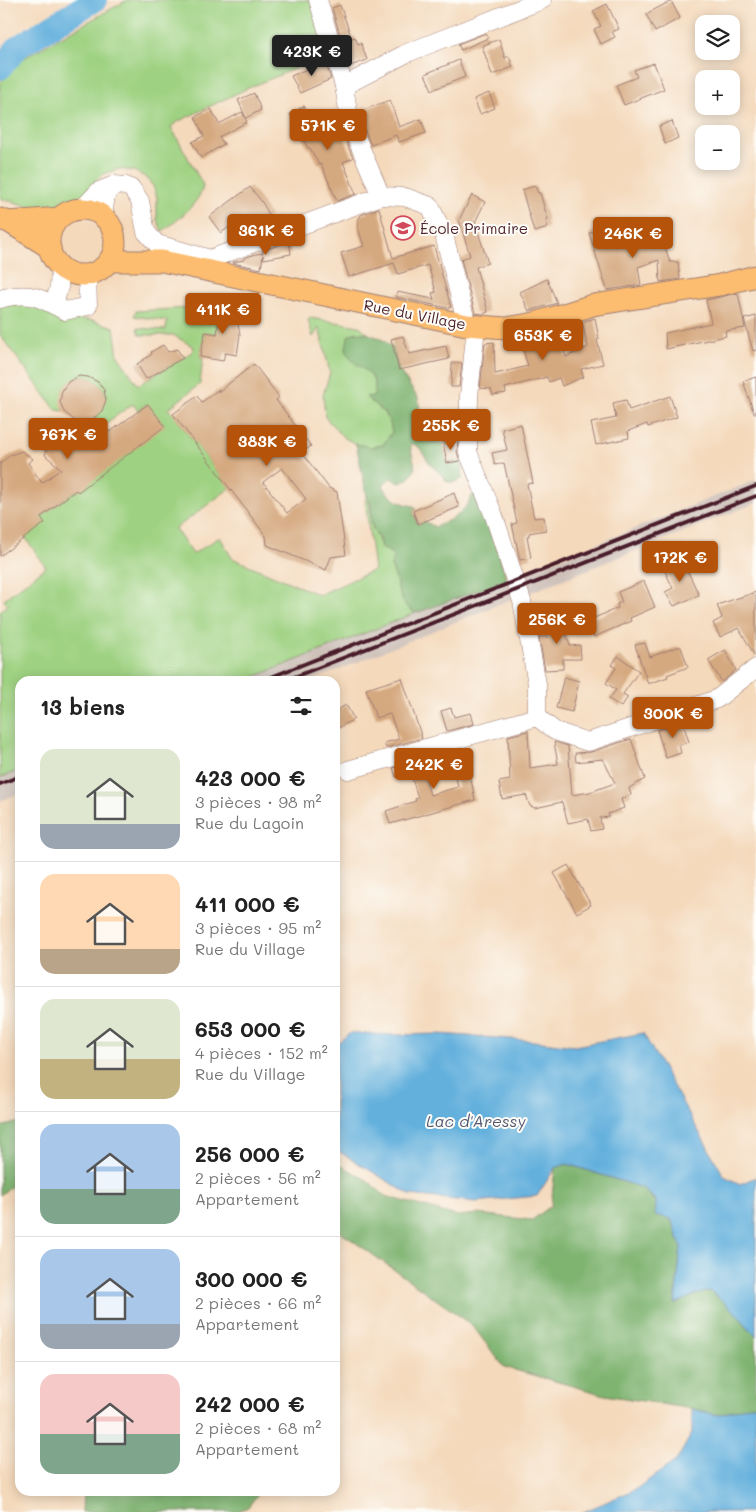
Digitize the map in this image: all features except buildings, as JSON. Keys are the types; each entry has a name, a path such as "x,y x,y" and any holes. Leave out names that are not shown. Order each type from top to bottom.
{"main road":[{"path":"5,221 55,258 71,274 87,276 100,272 110,262 115,251 116,236 110,223 97,212 83,208 70,211 59,218 51,230 49,239 55,258"},
{"path":"5,221 59,218"},
{"name":"Rue du Village","path":"116,236 162,261"},
{"name":"Rue du Village","path":"110,262 162,261 471,326 506,328 535,323 592,305 720,285 756,276"}],"street":[{"path":"318,0 344,86 350,123 381,196"},
{"path":"344,86 407,53 542,0"},
{"path":"103,217 106,194 114,185"},
{"path":"83,208 99,191 114,185 126,186 132,189 140,201 146,232 157,244 210,259 381,196 405,197 430,206 444,235 471,326 468,452 494,516 522,601 537,684 537,717"},
{"path":"54,305 59,287 55,258"},
{"path":"0,299 17,294 31,296 65,311 88,306 87,276"},
{"path":"537,717 555,731 588,742 718,699 756,668"},
{"path":"348,770 537,717"}],"shaded area":[{"path":"756,480 756,503 526,594 519,575"},
{"path":"507,580 514,598 323,676 257,676 416,613"},
{"path":"15,772 15,795 0,801 0,778"}],"green space":[{"path":"127,0 313,0 330,54 246,89 177,122 171,127 203,185 202,191 193,204 181,217 162,231 157,220 157,197 153,186 145,177 134,171 119,169 106,173 96,180 82,196 44,211 0,198 0,83 22,59"},
{"path":"208,297 222,298 218,326 219,334 205,332 200,357 203,358 200,384 168,409 230,488 175,529 193,554 220,537 232,558 319,595 374,570 365,500 367,496 372,524 381,547 390,552 394,557 391,566 399,592 405,604 416,613 257,676 15,676 15,772 0,778 0,611 8,605 4,599 46,567 25,537 41,517 76,490 78,492 152,410 147,404 138,411 133,404 102,426 97,425 94,418 103,406 105,399 104,390 94,380 81,376 63,411 56,410 0,335 0,305 26,303 54,315 94,321 114,327 118,356 138,385 192,352 194,347 173,335 140,335 137,328 166,330 167,321 134,316 136,311 189,308 189,300"},
{"path":"310,318 359,326 369,334 356,332 349,336 346,350 374,379 376,388 374,396 367,397 390,419 392,432 383,445 371,447 356,444 343,437 325,417 323,395 330,373 319,328 313,337 308,320"},
{"path":"356,332 382,339 393,348 399,370 418,398 421,417 425,425 432,429 443,442 447,463 461,461 463,466 462,479 455,482 447,482 431,465 419,447 411,443 414,464 412,474 400,483 390,478 383,485 385,490 395,500 414,506 416,510 413,511 418,524 424,521 435,527 460,513 472,497 475,489 480,492 507,580 416,613 405,604 391,566 394,557 390,552 381,548 379,538 373,529 371,505 367,496 356,444 371,447 383,445 392,432 386,415 366,397 374,396 375,386 373,379 348,355 346,348 348,336"},
{"path":"15,1123 15,1184 0,1195 0,1127"},
{"path":"567,1164 643,1188 671,1219 681,1246 675,1304 697,1294 711,1291 736,1313 756,1336 756,1404 718,1415 605,1395 504,1367 471,1324 340,1232 340,1165 367,1180 385,1196 457,1216 478,1214 532,1220 551,1206 555,1168"},
{"path":"83,1496 256,1496 248,1507 236,1512 82,1512"}],"water":[{"name":"Lac d'Aressy","path":"350,1033 393,1035 439,1034 525,1040 575,1046 643,1033 724,1176 740,1184 756,1177 756,1336 736,1313 711,1291 697,1294 675,1304 681,1246 671,1219 655,1215 656,1201 643,1188 567,1164 555,1168 537,1196 475,1202 410,1195 340,1152 340,1041"},
{"path":"756,1404 756,1512 583,1512 636,1489 677,1460 692,1433 692,1409 718,1415"}],"waterway":[{"path":"0,68 18,47 95,0"}],"railway":[{"path":"274,676 756,486"},
{"path":"297,676 756,496"},
{"path":"0,784 15,778"}],"place":[{"name":"École Primaire","path":"403,228"}]}
